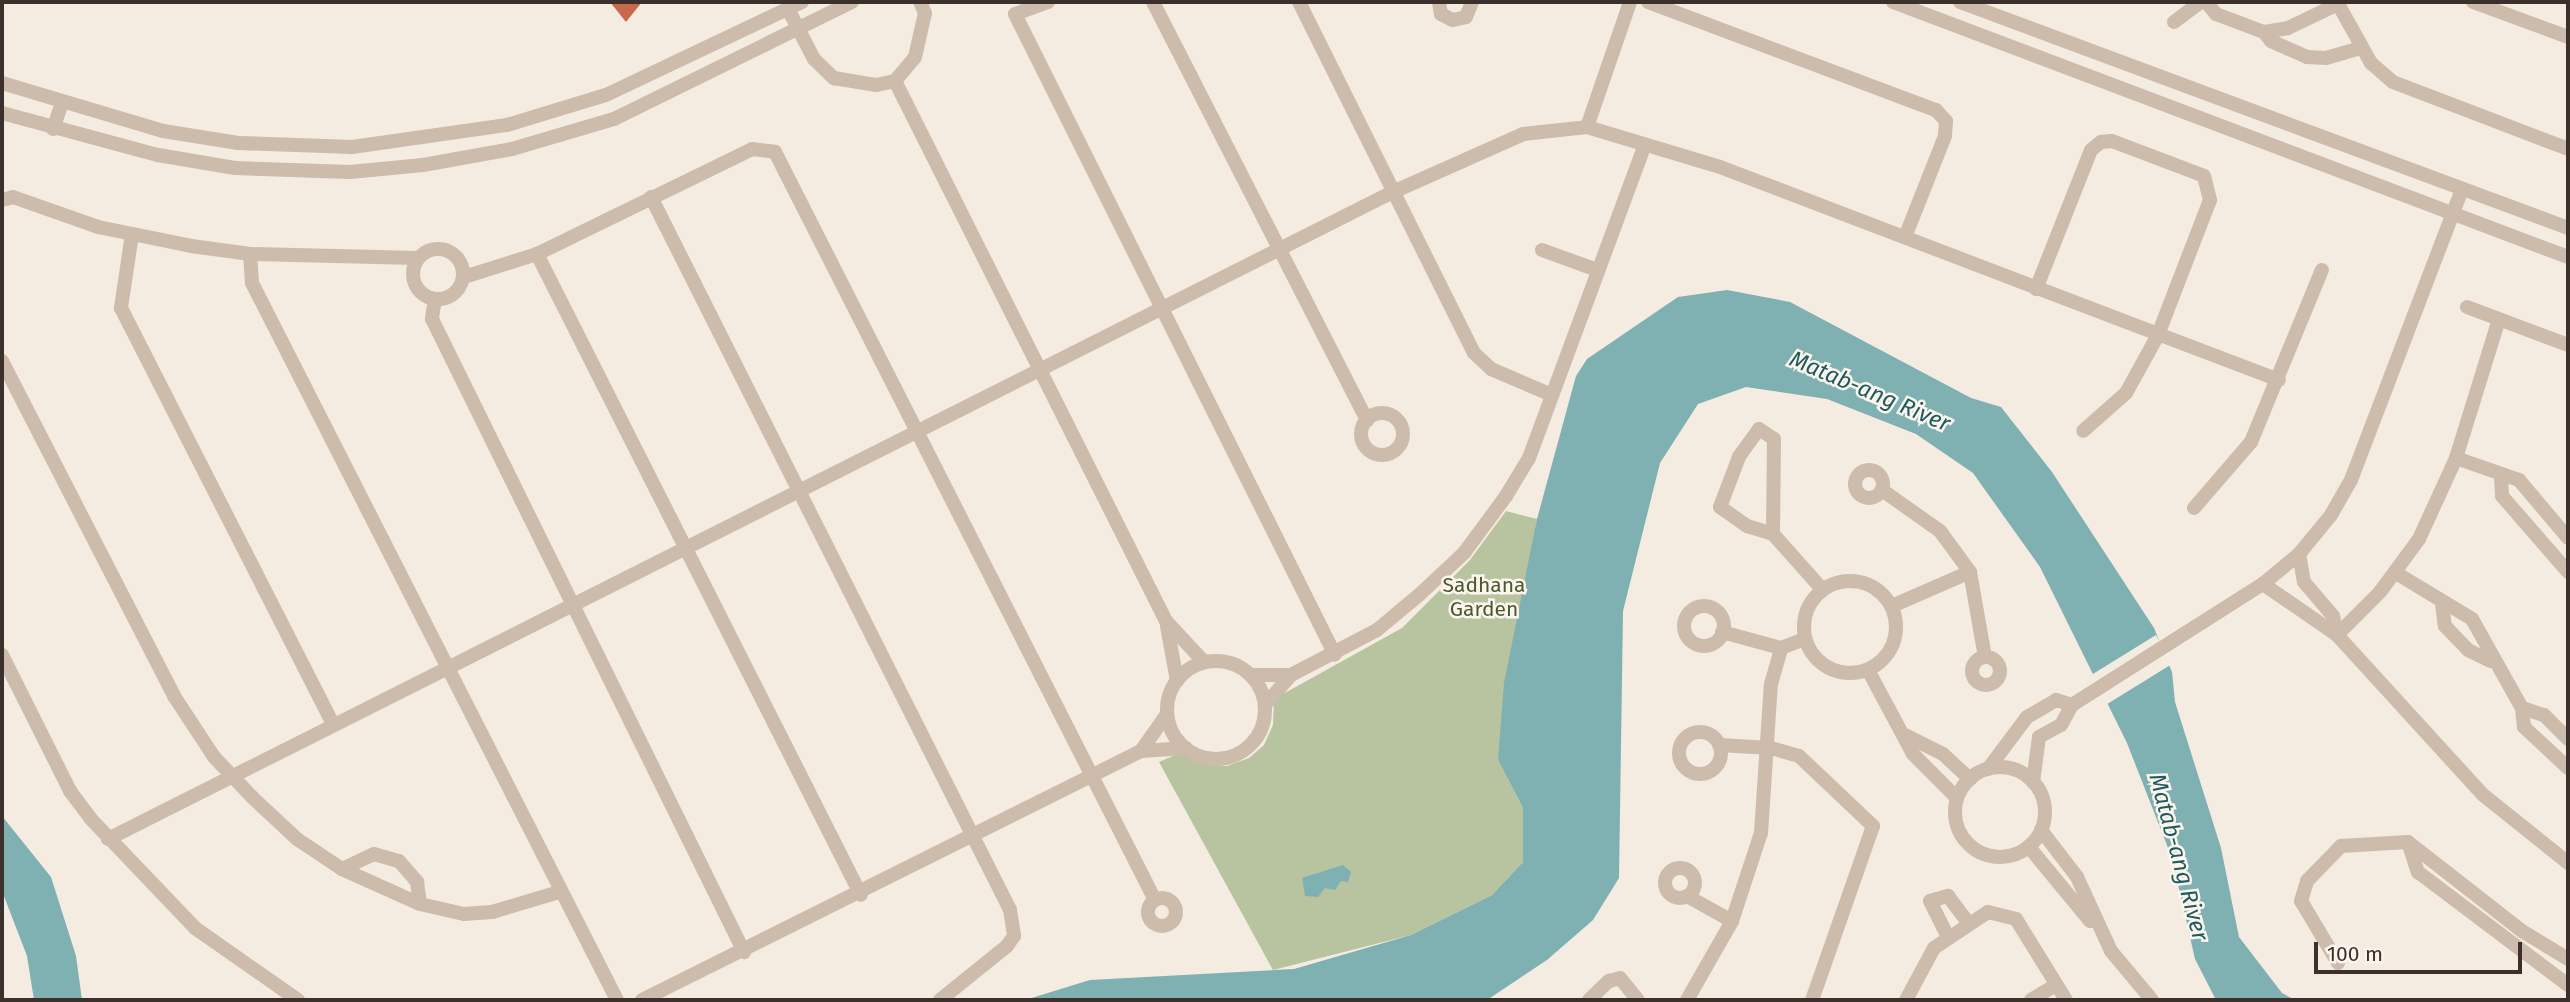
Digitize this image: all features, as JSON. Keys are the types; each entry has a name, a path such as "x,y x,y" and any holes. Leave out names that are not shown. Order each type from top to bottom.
{"street":[{"path":"2,113 53,129 158,155 289,171 423,165 552,138 614,119 852,2"},
{"path":"2,83 163,131 288,146 379,144 545,115 606,96 795,5 798,29 834,78 858,85 895,81 915,57 923,37 920,2"},
{"path":"1048,2 1015,14 1335,655"},
{"path":"1153,2 1278,254 1367,420"},
{"path":"1299,2 1474,353 1491,369 1552,395"},
{"path":"1439,2 1441,14 1453,20 1466,17 1472,2"},
{"path":"1587,127 1630,2"},
{"path":"1648,2 1936,110 1946,121 1945,136 1905,237"},
{"path":"1893,2 2568,257"},
{"path":"1960,2 2568,228"},
{"path":"2174,22 2201,2"},
{"path":"2206,2 2216,14 2264,32 2288,28 2338,3 2361,48 2393,82 2568,149"},
{"path":"2473,2 2568,37"},
{"path":"2264,32 2271,41 2308,57 2326,58 2361,48"},
{"path":"895,81 1166,621 1177,681 1167,714 1141,751"},
{"path":"53,129 62,103"},
{"path":"545,115 552,138"},
{"path":"108,839 446,665 800,488 1278,254 1393,192 1523,134 1587,127 1720,166 2278,380"},
{"path":"2036,289 2091,150 2112,141 2203,176 2210,188 2158,335 2126,393 2083,431"},
{"path":"1177,681 1204,662 1229,663 1251,675 1291,675 1335,655 1377,630 1464,553 1529,458 1645,145"},
{"path":"416,258 412,271 416,288 435,299 450,296 464,277 537,254 752,149 775,152 1155,900"},
{"path":"2033,782 2039,737 2061,725 2072,705 2263,584 2299,554 2351,480 2462,190"},
{"path":"2,200 13,197 132,234 250,254 416,258 429,249 444,250 459,260 464,277"},
{"path":"651,197 800,488 1010,910 1014,936 940,1000"},
{"path":"132,234 121,308 333,724"},
{"path":"1542,250 1597,270"},
{"path":"250,254 252,283 559,892 617,1000"},
{"path":"537,254 688,546 861,895"},
{"path":"2194,508 2237,463 2278,380 2322,271"},
{"path":"435,299 432,319 569,605 744,952"},
{"path":"2467,307 2568,345"},
{"path":"2337,635 2396,573 2419,539 2456,458 2499,319"},
{"path":"2,361 174,696 231,776 297,839 342,869 420,904 464,914 492,912 559,892"},
{"path":"1773,534 1774,439 1759,429 1739,457 1720,507 1747,526 1773,534 1822,589"},
{"path":"2456,458 2501,476 2519,480 2568,538"},
{"path":"2501,476 2502,496 2568,572"},
{"path":"1882,490 1940,531 1970,572 1985,657"},
{"path":"2299,554 2304,582 2333,616 2337,635"},
{"path":"1892,606 1970,572"},
{"path":"2396,573 2442,603 2460,607 2472,619 2488,640 2491,661 2522,708 2524,727 2568,768"},
{"path":"1845,581 1868,584 1892,606 1896,628 1890,650 1868,670 1852,673 1829,668 1811,653 1804,639 1806,611 1822,589 1845,581"},
{"path":"2263,584 2337,635 2482,794 2568,863"},
{"path":"2442,603 2445,626 2468,650 2491,661"},
{"path":"1166,621 1204,662"},
{"path":"1722,632 1781,648 1804,639"},
{"path":"1687,1000 1731,921 1761,833 1771,748 1771,684 1781,648"},
{"path":"2,655 70,791 108,839 195,928 298,1000"},
{"path":"1868,670 1885,708 1905,735 1913,754 1958,797"},
{"path":"1251,675 1265,705"},
{"path":"642,1000 861,895 1141,751 1186,748 1212,758 1240,752 1259,732 1265,705 1291,675"},
{"path":"1988,769 2013,769 2033,782 2043,796 2041,830 2029,847 2002,857 1974,849 1957,826 1958,797 1970,779 1988,769 2026,717 2056,700 2072,705"},
{"path":"2522,708 2544,715 2568,739"},
{"path":"1167,714 1186,748"},
{"path":"1905,735 1943,754 1970,779"},
{"path":"1719,745 1771,748 1810,764 1873,826 1812,1000"},
{"path":"2041,830 2077,877 2095,926"},
{"path":"2408,842 2418,872 2568,985"},
{"path":"2338,963 2301,901 2308,881 2341,846 2408,842 2417,843 2522,931 2568,959"},
{"path":"2029,847 2152,1000"},
{"path":"342,869 374,854 399,861 417,882 420,904"},
{"path":"1687,896 1731,921"},
{"path":"1948,937 1930,901 1948,896 1968,923"},
{"path":"1906,1000 1934,948 1968,923 1989,912 2016,919 2053,987 2066,1000"},
{"path":"1589,1000 1614,978 1625,981 1628,998"},
{"path":"2031,1000 2053,987"}],"green space":[{"name":"Sadhana Garden","path":"1506,511 1537,519 1498,760 1523,808 1523,862 1492,895 1411,935 1273,970 1159,762 1180,753 1206,765 1227,766 1249,758 1264,745 1273,725 1274,699 1402,628 1470,560"}],"water":[{"name":"Matab-ang River","path":"1727,290 1790,302 1971,398 2001,407 2052,472 2154,628 2172,672 2175,702 2221,848 2239,937 2282,993 2295,1000 2216,1000 2195,959 2172,858 2127,743 2040,567 1973,473 1916,434 1827,399 1746,387 1698,404 1660,463 1623,611 1619,878 1593,920 1547,960 1487,1000 1025,1000 1090,980 1294,969 1411,935 1492,895 1523,862 1523,808 1498,760 1504,683 1537,519 1576,376 1587,359 1678,297"},
{"path":"2,816 51,877 76,956 82,1000 34,1000 27,956 2,891"},
{"path":"1343,865 1351,872 1348,882 1341,881 1335,890 1325,888 1318,897 1305,896 1302,878"}],"pier":[{"path":"2156,635 2172,664 2104,706 2088,677"}],"building":[{"path":"610,2 642,2 626,22"}]}
